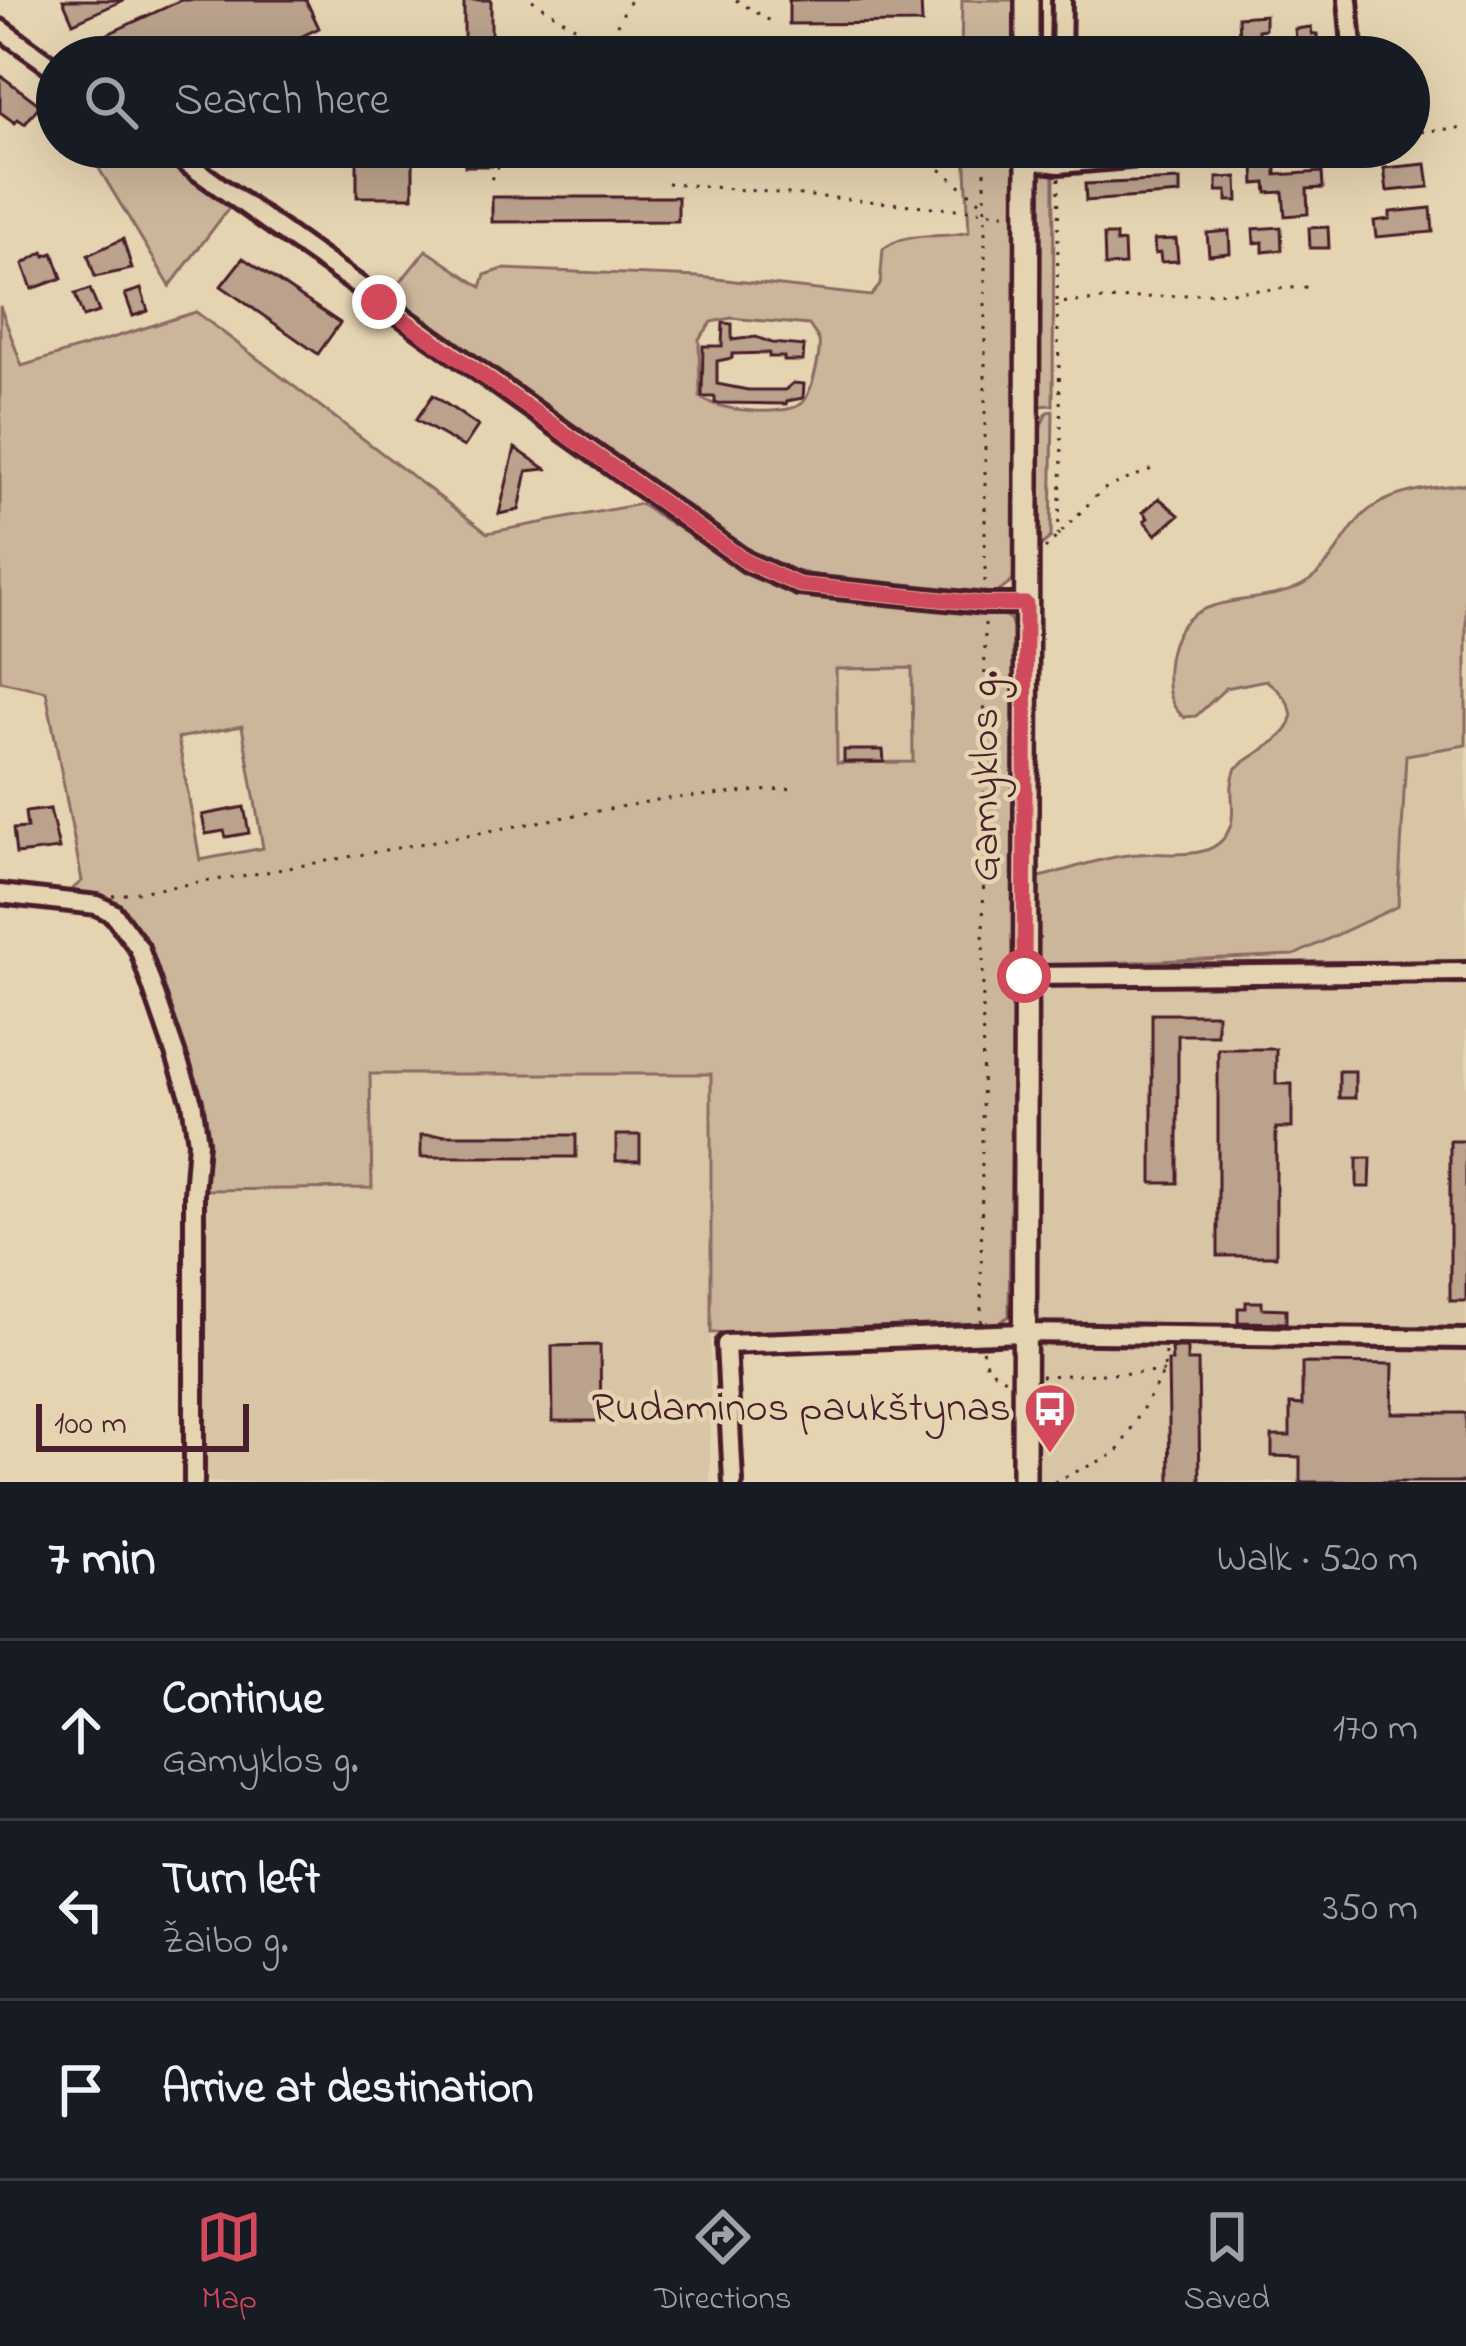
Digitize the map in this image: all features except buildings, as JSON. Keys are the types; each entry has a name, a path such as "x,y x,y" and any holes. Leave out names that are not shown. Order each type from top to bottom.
{"main road":[{"path":"1027,0 1027,36"},
{"name":"Gamyklos g.","path":"1024,1482 1028,168"}],"street":[{"path":"1061,36 1062,0"},
{"path":"1348,0 1351,36"},
{"path":"0,29 36,55"},
{"path":"194,168 747,562 799,585 1026,604"},
{"path":"0,894 98,905 112,913 139,948 192,1102 198,1142 194,1482"},
{"path":"1024,976 1466,971"},
{"path":"733,1482 726,1344 1023,1333 1466,1339"}],"path":[{"path":"532,0 589,36"},
{"path":"612,36 630,0"},
{"path":"736,0 772,22"},
{"path":"1430,131 1466,127"},
{"path":"491,179 498,168"},
{"path":"937,168 987,210"},
{"path":"986,168 982,1360 1009,1382 1041,1382 1042,1374 1164,1372"},
{"path":"1058,537 1062,459 1059,168"},
{"path":"667,183 1027,216"},
{"path":"1057,303 1307,287"},
{"path":"1026,567 1102,490 1152,469"},
{"path":"98,905 106,897 663,799 797,788"},
{"path":"1054,1482 1117,1453 1164,1372 1166,1333"}],"shaded area":[{"path":"962,0 1016,0 1016,36 961,36"},
{"path":"99,168 180,168 232,204 170,286"},
{"path":"966,168 1016,168 1016,537 1013,581 997,593 848,581 761,560 398,305 393,291 426,250 481,287 485,275 503,269 699,277 871,296 880,285 883,249 914,237 969,232","holes":["731,318 809,325 819,341 812,384 801,404 750,411 700,397 699,339 712,322"]},
{"path":"1042,168 1054,172 1053,405 1039,406"},
{"path":"0,306 22,366 196,312 487,533 640,504 754,576 781,587 997,611 1010,619 1017,638 1009,1316 993,1327 711,1333 711,1074 370,1074 372,1188 205,1190 203,1140 142,941 112,907 69,892 82,881 46,691 0,681","holes":["912,668 913,762 837,763 836,669","242,726 263,848 200,860 178,738"]},
{"path":"1053,411 1051,537 1038,548 1038,433 1047,412"},
{"path":"1466,484 1466,745 1406,755 1398,906 1294,955 1036,966 1036,878 1113,857 1191,853 1216,846 1231,824 1236,768 1276,740 1291,720 1283,696 1266,680 1226,688 1196,716 1184,717 1170,695 1168,668 1174,641 1185,623 1218,604 1282,593 1312,579 1362,516 1384,501"},
{"path":"836,668 913,668 913,762 837,763"},
{"path":"1466,745 1466,1482 1034,1482 1036,966 1294,955 1397,906 1405,755"},
{"path":"369,1074 712,1074 710,1482 207,1482 205,1190 371,1188"}],"place":[{"name":"Rudaminos paukštynas","path":"1050,1455"}],"route":[{"path":"379,302 747,562 799,585 1026,604 1024,976"}]}
